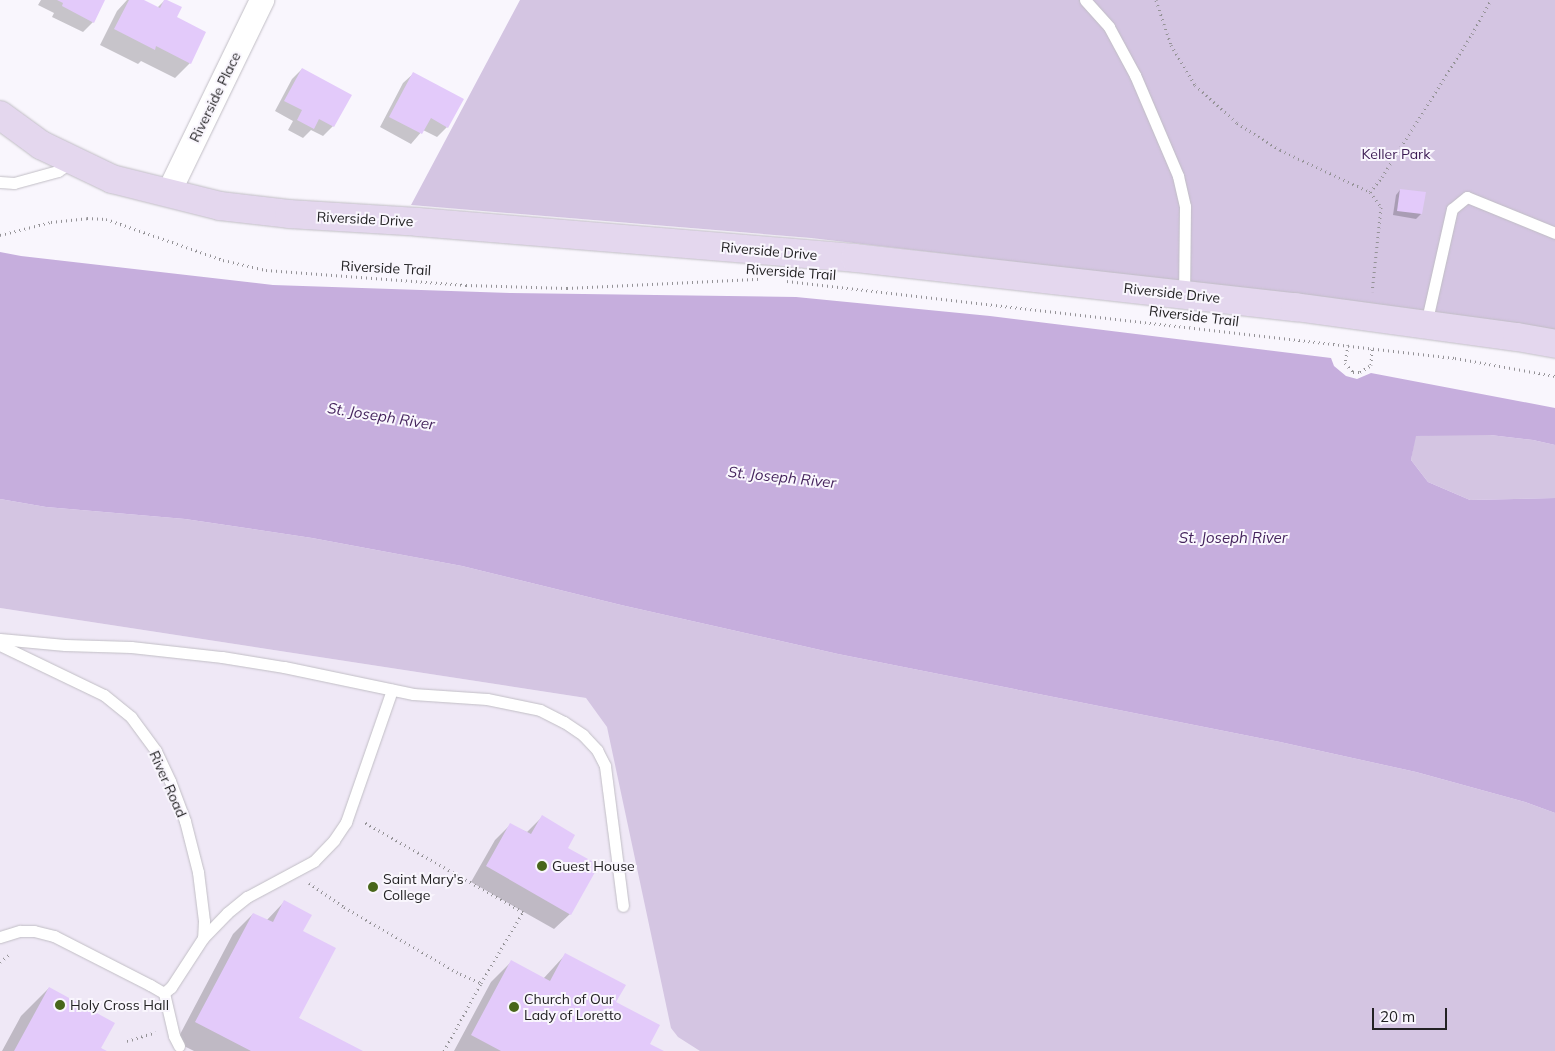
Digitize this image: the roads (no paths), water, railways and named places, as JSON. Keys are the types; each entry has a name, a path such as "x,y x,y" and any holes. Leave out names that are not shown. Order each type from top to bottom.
{"street":[{"name":"Riverside Place","path":"168,194 262,0"},
{"name":"Riverside Drive","path":"0,115 41,145 72,162 112,179 220,206 289,214 418,222 855,258 1184,294 1426,324 1555,344"}],"lane":[{"path":"1085,0 1109,26 1135,75 1178,176 1185,206 1184,294"},
{"path":"0,182 14,182 58,171 72,162"},
{"path":"1426,324 1452,209 1467,197 1555,233"},
{"path":"0,639 65,645 131,647 222,657 284,667 392,690 516,704 540,710 564,722 583,735 597,750 605,766 623,906"},
{"name":"River Road","path":"0,645 104,694 131,717 156,752 182,813 194,855 204,922 203,938"},
{"path":"164,993 171,987 203,938 227,913 247,897 314,861 334,840 349,813 392,690"},
{"path":"0,938 20,931 34,931 54,936 164,993 174,1036 182,1049"}],"water":[{"name":"St. Joseph River","path":"0,252 273,285 511,293 796,297 990,316 1331,358 1334,366 1346,376 1357,379 1371,373 1555,408 1555,445 1533,440 1490,435 1416,436 1411,460 1428,482 1470,500 1555,498 1555,813 1525,802 1416,772 1280,742 838,654 621,605 462,566 312,538 185,519 46,507 0,499"}],"place":[{"name":"Guest House","path":"542,866"},
{"name":"Saint Mary's College","path":"373,887"},
{"name":"Holy Cross Hall","path":"60,1005"},
{"name":"Church of Our Lady of Loretto","path":"514,1007"}],"park label":[{"name":"Keller Park","path":"1396,154"}]}
